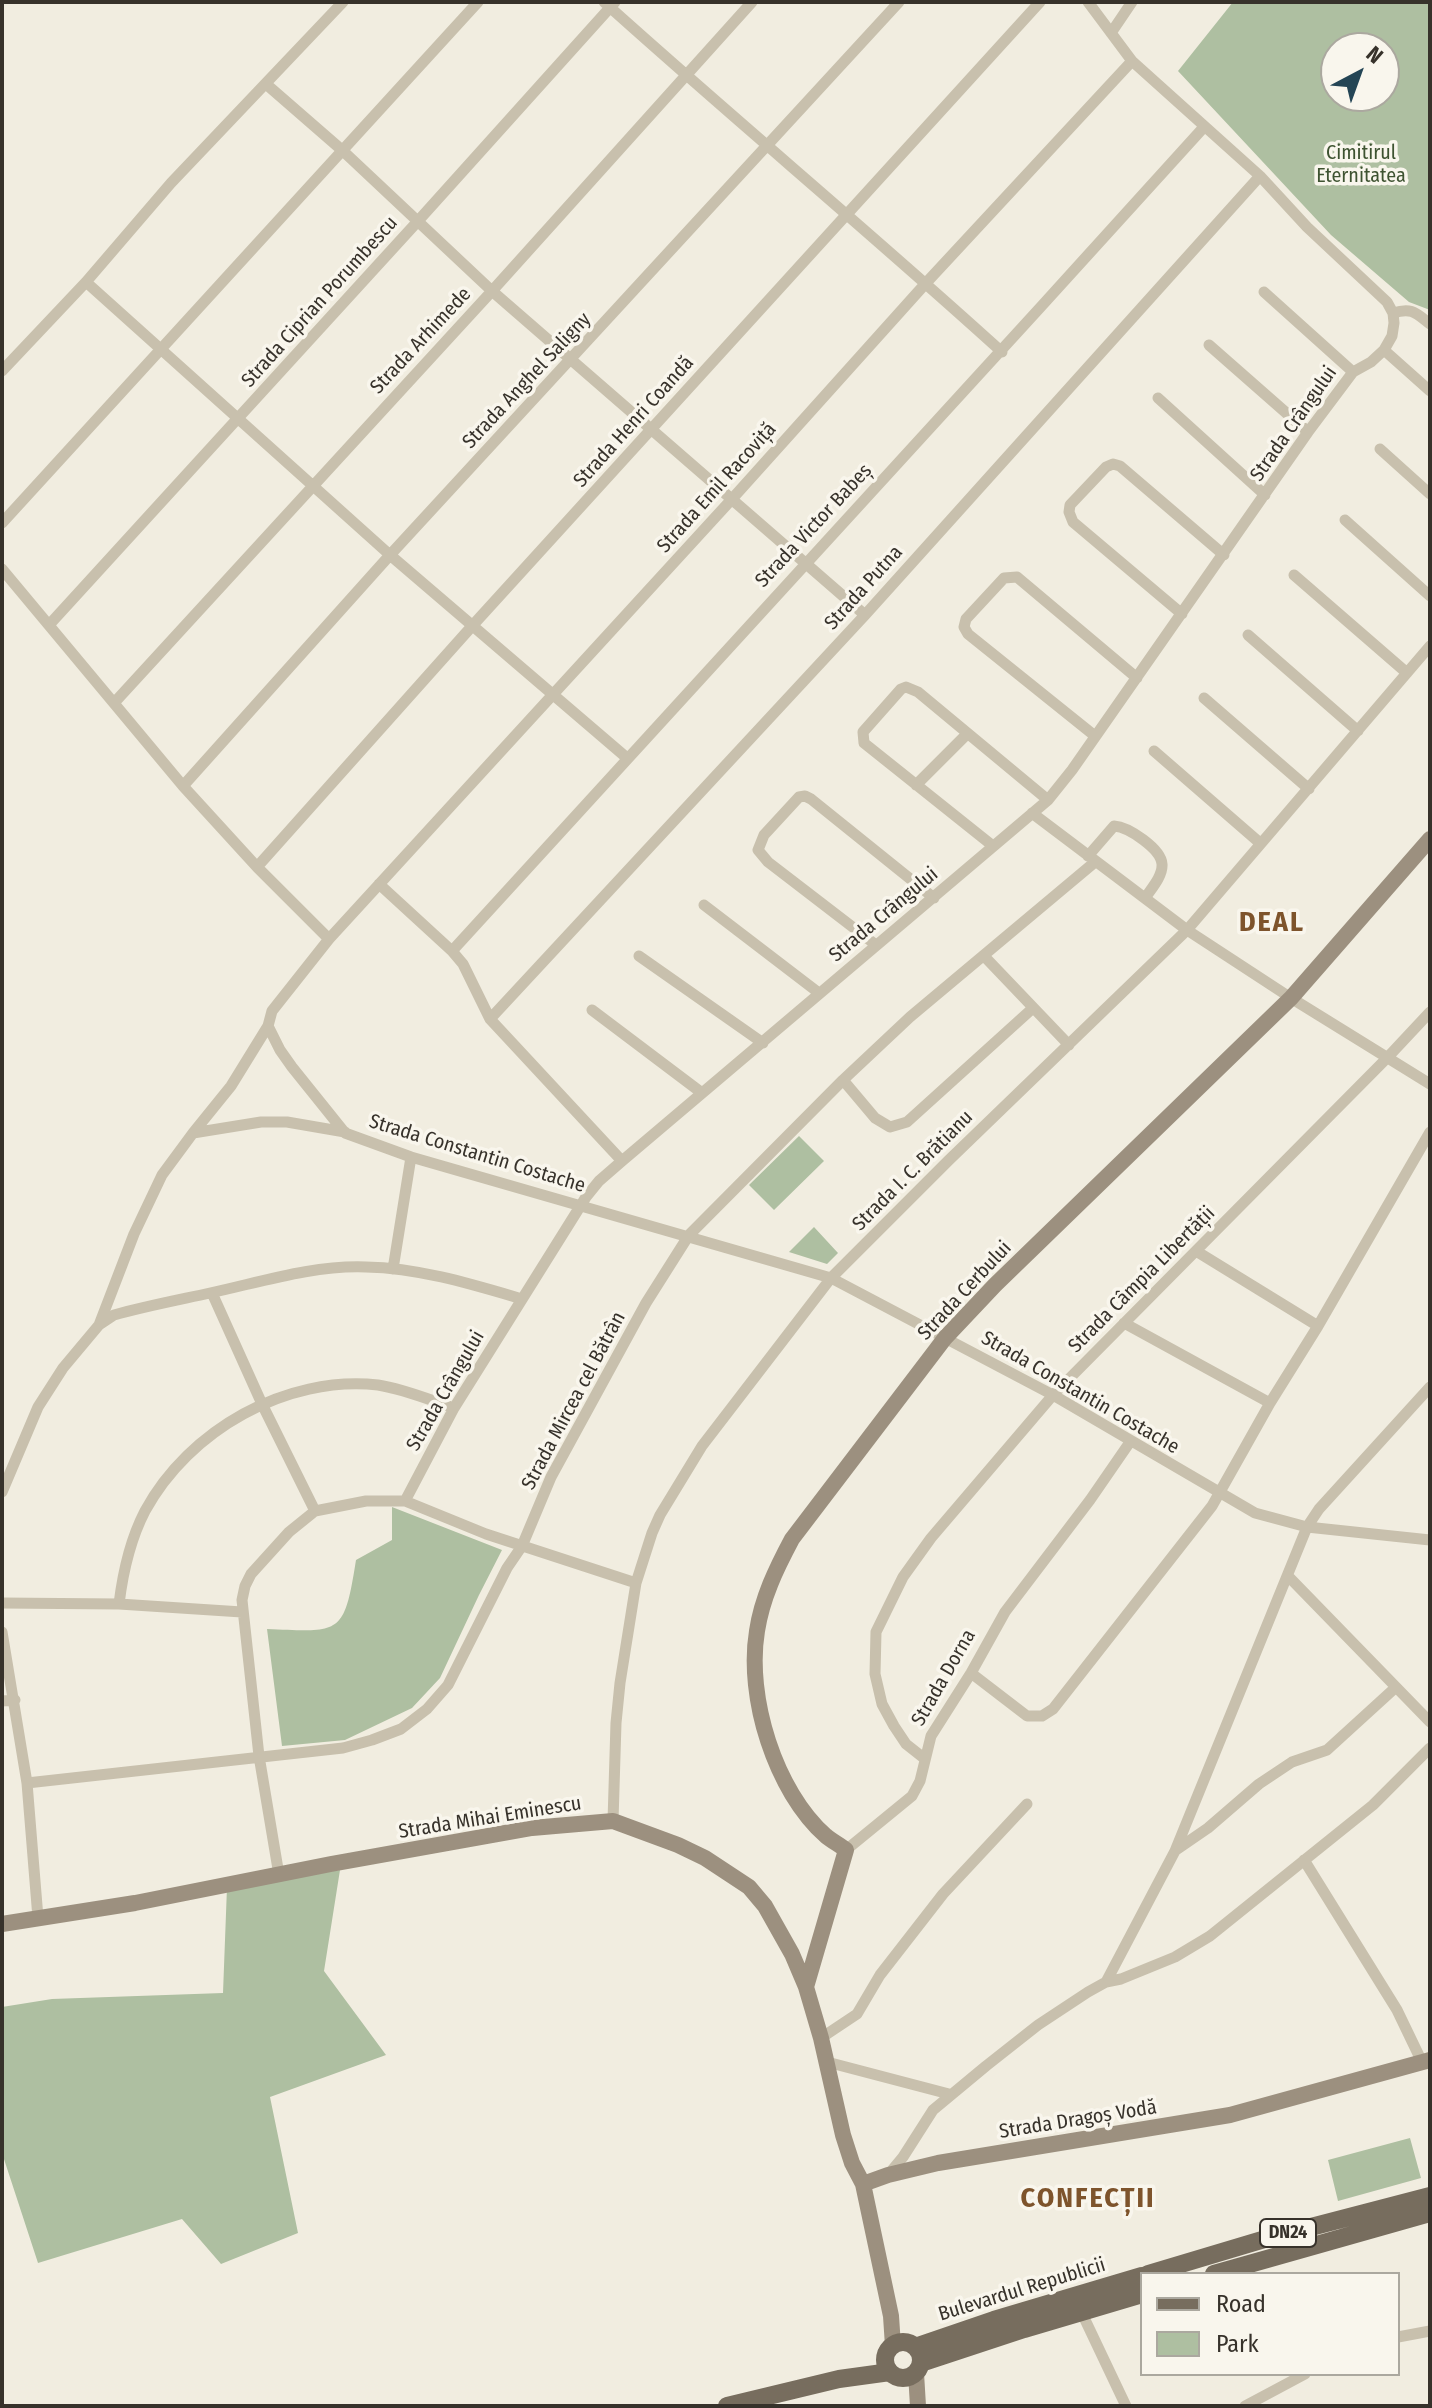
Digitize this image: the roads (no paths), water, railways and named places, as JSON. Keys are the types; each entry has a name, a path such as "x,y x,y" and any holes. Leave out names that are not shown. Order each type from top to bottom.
{"main road":[{"name":"Strada Cerbului","path":"846,1850 826,1836 793,1792 770,1745 759,1700 755,1657 757,1631 773,1576 792,1539 945,1338 995,1285 1291,998 1430,839"},
{"name":"Strada Mihai Eminescu","path":"2,1924 135,1903 532,1828 613,1821 705,1858 749,1887 765,1906 806,1987 843,2135 863,2184"},
{"path":"806,1987 846,1850"},
{"name":"Strada Dragoș Vodă","path":"863,2184 938,2163 1230,2115 1426,2061"},
{"path":"863,2184 891,2316 917,2404"},
{"name":"Bulevardul Republicii","path":"1155,2272 1265,2239 1430,2196"},
{"name":"DN24","path":"1221,2272 1430,2213"},
{"name":"Bulevardul Republicii","path":"903,2360 1078,2303 1140,2277"},
{"name":"Bulevardul Republicii","path":"1078,2303 1140,2294"},
{"name":"DN24","path":"727,2406 903,2360"}],"street":[{"path":"2,371 86,282 171,183 343,2"},
{"path":"2,523 478,2"},
{"name":"Strada Arhimede","path":"114,703 752,2"},
{"name":"Strada Anghel Saligny","path":"183,786 390,555 899,2"},
{"name":"Strada Henri Coandă","path":"257,867 1040,2"},
{"path":"1088,2 1132,61 1260,176 1307,227 1387,302 1393,313 1392,336 1384,350 1430,391"},
{"path":"1111,33 1132,2"},
{"path":"609,4 686,76 847,213 1002,352"},
{"name":"Strada Ciprian Porumbescu","path":"49,625 418,221 609,4"},
{"name":"Strada Emil Racoviță","path":"329,939 1132,61"},
{"path":"266,84 343,151 492,291 865,615"},
{"name":"Strada Victor Babeș","path":"452,951 805,562 1002,352 1204,127"},
{"name":"Strada Putna","path":"490,1019 865,615 1260,176"},
{"path":"86,282 390,555 627,758"},
{"path":"1264,292 1353,372"},
{"path":"1393,313 1405,309 1430,324"},
{"path":"1209,345 1308,432"},
{"name":"Strada Crângului","path":"405,1501 454,1408 599,1181 1048,800 1308,432 1353,372 1384,350"},
{"path":"1158,398 1265,495"},
{"path":"1380,449 1430,494"},
{"path":"1182,614 1073,522 1070,505 1106,467 1113,464 1120,466 1224,555"},
{"path":"1345,520 1430,596"},
{"path":"2,569 183,786 329,939 272,1011 268,1026 231,1086 162,1175 134,1234 99,1325"},
{"path":"1294,575 1407,673"},
{"path":"1095,736 968,634 964,627 966,619 1004,578 1017,577 1137,678"},
{"path":"1248,635 1358,731"},
{"name":"Strada I. C. Brătianu","path":"613,1821 616,1723 636,1583 660,1515 702,1446 831,1278 1187,930 1430,646"},
{"path":"993,846 871,749 862,738 866,727 901,689 906,687 918,692 1048,800"},
{"path":"1204,698 1309,789"},
{"path":"916,785 967,734"},
{"path":"1154,751 1260,843"},
{"path":"876,945 768,862 758,850 764,835 799,797 811,799 934,898"},
{"path":"1032,813 1187,930 1430,1084"},
{"name":"Strada Mircea cel Bătrân","path":"27,1783 343,1748 401,1729 427,1709 448,1685 501,1579 522,1546 551,1477 646,1303 689,1235 720,1201 910,1017 984,956 1092,859 1114,826 1132,831 1158,853 1162,862 1161,871 1145,898"},
{"path":"379,884 452,951 463,964 490,1019 622,1161"},
{"path":"704,905 819,993"},
{"path":"639,956 763,1043"},
{"path":"984,956 1069,1045"},
{"path":"843,1080 883,1124 897,1127 907,1122 1033,1008"},
{"path":"592,1010 702,1093"},
{"name":"Strada Câmpia Libertății","path":"925,1759 906,1744 882,1704 875,1674 876,1632 903,1577 931,1538 1053,1395 1430,1012"},
{"name":"Strada Constantin Costache","path":"268,1026 286,1059 345,1133 411,1157 831,1278 1053,1395 1255,1513 1307,1527 1430,1540"},
{"path":"193,1133 236,1125 287,1122 345,1133"},
{"path":"971,1673 1027,1716 1042,1716 1053,1709 1203,1518 1430,1132"},
{"path":"393,1269 411,1157"},
{"path":"1196,1251 1318,1326"},
{"path":"2,1492 38,1407 63,1368 99,1325 114,1315 265,1279 363,1266 458,1281 522,1299"},
{"path":"212,1293 315,1511"},
{"path":"1124,1323 1270,1403"},
{"path":"119,1604 131,1542 146,1510 181,1462 228,1422 285,1395 322,1388 379,1385 454,1408"},
{"path":"1106,1982 1175,1851 1307,1527 1319,1509 1430,1387"},
{"name":"Strada Dorna","path":"846,1850 912,1796 920,1781 931,1736 1005,1612 1130,1442"},
{"path":"279,1875 259,1756 242,1612 245,1586 251,1574 289,1532 315,1511 366,1501 405,1501 486,1534 636,1583"},
{"path":"1288,1576 1430,1722"},
{"path":"2,1603 119,1604 242,1612"},
{"path":"2,1632 8,1700 27,1783 38,1918"},
{"path":"1175,1851 1281,1769 1327,1750 1395,1688"},
{"path":"888,2175 924,2122 949,2094 1038,2025 1106,1982 1133,1974 1210,1936 1373,1805 1430,1748"},
{"path":"821,2038 857,2014 880,1975 943,1894 1027,1804"},
{"path":"1304,1860 1426,2061"},
{"path":"827,2062 949,2094"},
{"path":"1078,2303 1126,2406"},
{"path":"1400,2337 1430,2331"},
{"path":"1245,2406 1301,2376"}],"district":[{"name":"DEAL","path":"1272,923"},
{"name":"CONFECȚII","path":"1088,2199"}],"park label":[{"name":"Cimitirul Eternitatea","path":"1361,164"}]}
